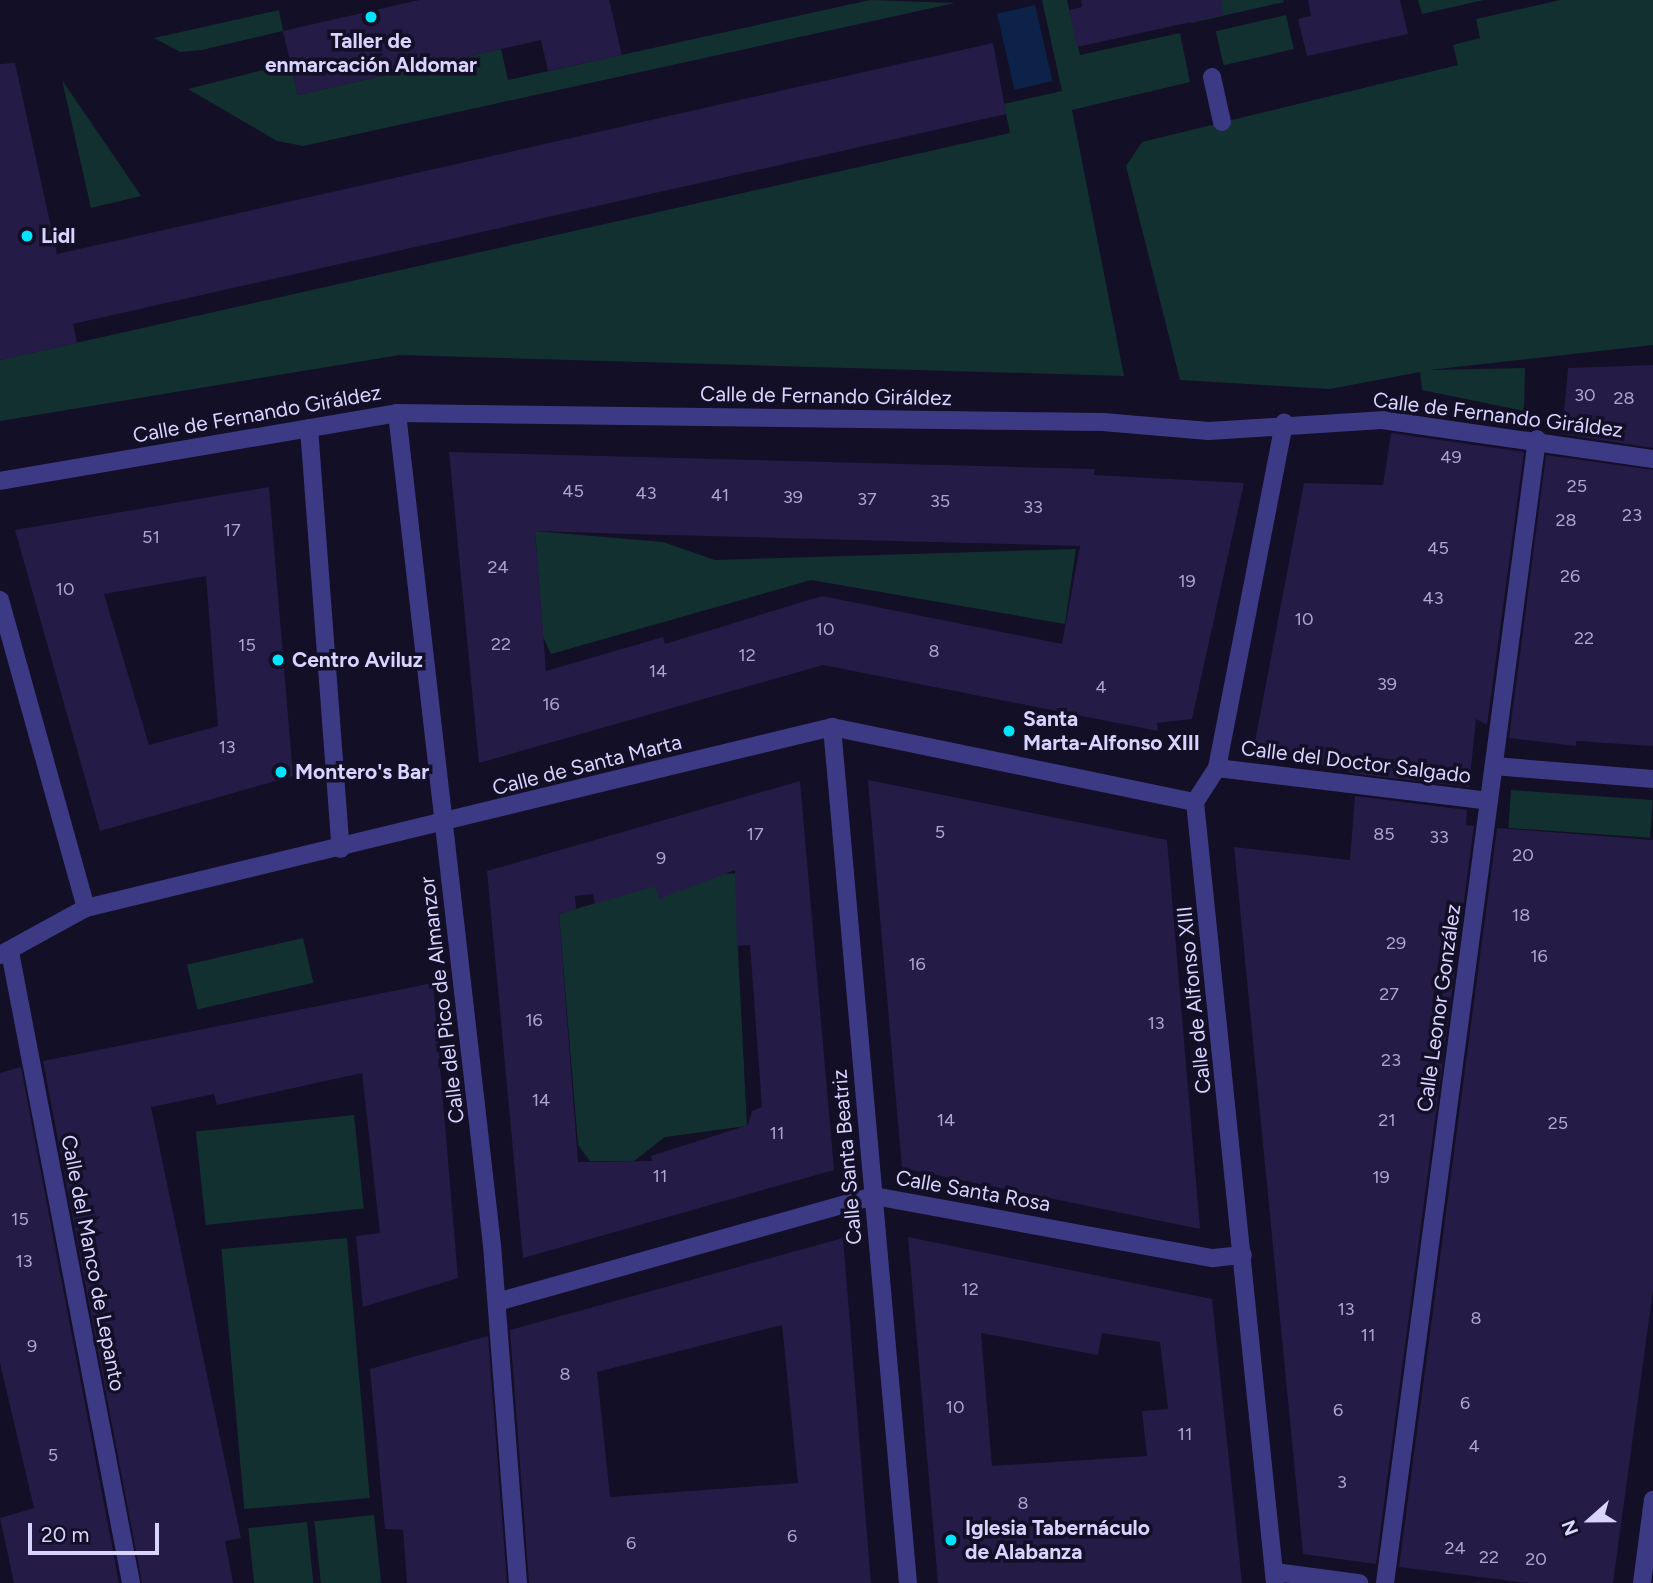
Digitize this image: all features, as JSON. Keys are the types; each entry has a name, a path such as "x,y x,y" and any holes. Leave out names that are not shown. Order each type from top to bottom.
{"street":[{"path":"1212,77 1222,122"},
{"name":"Calle de Fernando Giráldez","path":"0,481 397,413 1103,422 1209,431 1284,422 1382,420 1538,439 1653,459"},
{"name":"Calle del Pico de Almanzor","path":"397,413 497,1302 518,1583"},
{"path":"1195,802 1217,768 1284,422"},
{"path":"309,428 341,849"},
{"name":"Calle Leonor González","path":"1385,1583 1538,439"},
{"path":"0,600 86,908"},
{"name":"Calle de Santa Marta","path":"5,953 86,908 443,825 832,727 1195,802"},
{"name":"Calle Santa Beatriz","path":"832,727 908,1583"},
{"name":"Calle del Doctor Salgado","path":"1494,766 1653,779"},
{"name":"Calle del Doctor Salgado","path":"1217,768 1489,801"},
{"name":"Calle de Alfonso XIII","path":"1195,802 1275,1577"},
{"name":"Calle del Manco de Lepanto","path":"5,953 131,1583"},
{"name":"Calle Santa Rosa","path":"497,1302 874,1196 1213,1258 1243,1255"},
{"path":"1642,1583 1653,1500"},
{"path":"1275,1577 1359,1583"}],"green space":[{"path":"870,0 955,3 303,146 277,141 188,89 290,63 298,95 501,49 508,80"},
{"path":"1042,0 1067,0 1080,55 1180,33 1190,82 1072,110 1124,376 400,355 0,421 0,360 1010,133 1004,104 1062,91"},
{"path":"1186,0 1283,0 1284,2 1191,23"},
{"path":"1418,0 1484,0 1422,14"},
{"path":"1560,0 1653,0 1653,345 1429,370 1525,368 1524,411 1422,390 1420,372 1330,389 1180,380 1126,166 1142,142 1458,65 1453,45 1480,38 1476,19"},
{"path":"279,10 283,31 202,50 180,52 154,38"},
{"path":"1286,15 1294,49 1224,65 1216,31"},
{"path":"62,80 135,187 141,196 91,208"},
{"path":"535,531 663,542 715,560 1076,549 1065,624 811,580 551,654 543,637"},
{"path":"1511,790 1653,800 1650,838 1508,828"},
{"path":"704,873 747,874 737,931 747,1126 665,1137 634,1161 590,1161 578,1145 559,914 655,885 660,899"},
{"path":"303,938 313,983 197,1010 187,965"},
{"path":"354,1115 364,1208 206,1225 196,1132"},
{"path":"347,1238 370,1498 244,1509 221,1249"},
{"path":"374,1515 381,1583 321,1583 314,1521"},
{"path":"307,1522 313,1583 254,1583 248,1528"}],"water":[{"path":"1035,5 1053,81 1015,90 997,14"}],"building":[{"path":"419,0 609,0 622,55 548,71 541,40 298,95 283,31"},
{"path":"1081,0 1221,0 1223,15 1077,47 1069,10 1082,7"},
{"path":"1308,0 1400,0 1408,34 1307,56 1298,19 1311,16"},
{"path":"993,43 1006,114 73,324 77,343 0,360 0,64 15,63 57,254"},
{"path":"1653,365 1653,448 1562,434 1568,368"},
{"path":"1391,433 1524,452 1487,725 1476,719 1469,787 1357,774 1254,747 1304,483 1383,485"},
{"path":"449,452 1095,469 1094,475 1244,483 1192,719 1157,723 1158,731 823,665 479,763","holes":["535,531 1080,546 1062,644 822,596 665,644 663,637 546,671"]},
{"path":"1546,455 1653,470 1653,746 1576,741 1576,746 1509,738"},
{"path":"269,487 293,776 100,831 15,530","holes":["206,576 218,726 149,745 104,594"]},
{"path":"868,780 1167,840 1200,1229 902,1168"},
{"path":"800,781 834,1170 523,1258 487,871","holes":["735,870 737,946 750,945 762,1107 752,1111 748,1125 651,1156 652,1161 578,1162 559,914 576,909 575,896 593,894 595,904 655,886 659,899"]},
{"path":"1355,796 1467,810 1466,825 1474,826 1376,1564 1303,1554 1234,847 1350,860"},
{"path":"1497,828 1653,840 1653,1290 1613,1583 1528,1583 1399,1567"},
{"path":"433,983 458,1278 363,1307 356,1236 380,1233 362,1073 217,1105 214,1094 151,1107 241,1538 225,1541 233,1583 142,1583 43,1061"},
{"path":"21,1067 119,1583 14,1583 0,1518 34,1508 0,1363 0,1073"},
{"path":"908,1237 1212,1299 1242,1583 938,1583","holes":["981,1333 1098,1355 1102,1333 1160,1342 1168,1409 1142,1411 1147,1456 992,1466"]},
{"path":"843,1238 871,1583 529,1583 510,1330","holes":["782,1325 798,1483 610,1497 597,1372"]},
{"path":"488,1336 507,1583 407,1583 403,1530 385,1529 370,1369"}],"place":[{"name":"Taller de enmarcación Aldomar","path":"371,17"},
{"name":"Lidl","path":"27,236"},
{"name":"Centro Aviluz","path":"278,660"},
{"name":"Santa Marta-Alfonso XIII","path":"1009,731"},
{"name":"Montero's Bar","path":"281,772"},
{"name":"Iglesia Tabernáculo de Alabanza","path":"951,1540"}]}
